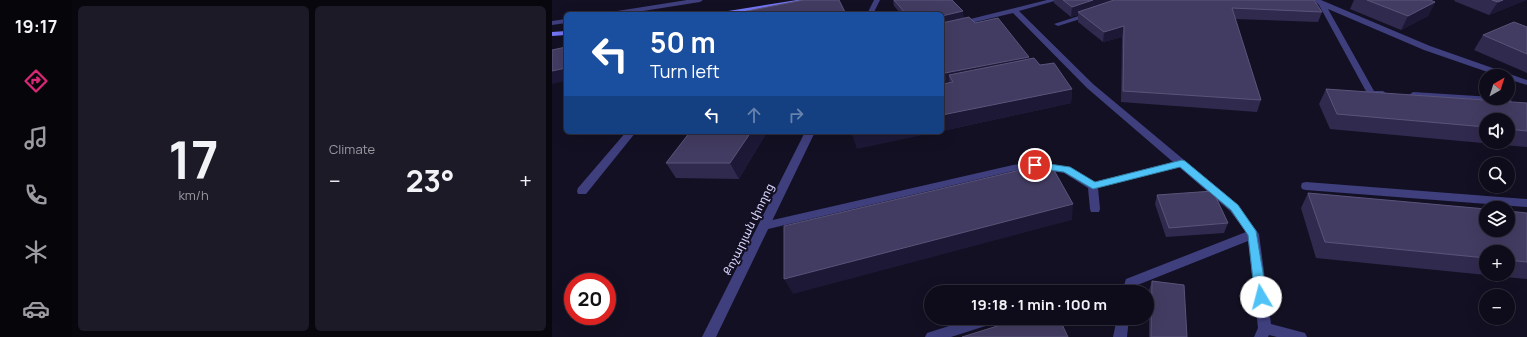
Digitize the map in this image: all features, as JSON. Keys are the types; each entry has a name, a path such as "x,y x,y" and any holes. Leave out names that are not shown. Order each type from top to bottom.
{"main road":[{"path":"734,12 809,0"},
{"path":"552,34 564,33"}],"street":[{"path":"624,12 700,0"},
{"path":"871,12 877,0"},
{"path":"944,28 1055,0"},
{"path":"1319,2 1427,48 1488,69"},
{"path":"1319,2 1371,93 1479,99"},
{"path":"1014,10 1090,86 1234,208 1253,234 1263,333 1300,337"},
{"path":"1058,24 1100,11"},
{"path":"552,23 564,21"},
{"path":"1515,79 1527,83"},
{"path":"582,191 629,134"},
{"name":"Քոչարյան փողոց","path":"709,337 809,134"},
{"path":"764,226 1013,168 1035,165 1067,170 1093,186 1182,163"},
{"path":"1093,186 1095,209"},
{"path":"1306,186 1527,203"},
{"path":"1130,285 1130,283 1253,234"},
{"path":"932,337 971,325"},
{"path":"1120,337 1123,325"}],"building":[{"path":"803,0 839,0 845,12 742,12"},
{"path":"894,0 952,0 963,11 944,16 944,12 904,12"},
{"path":"1063,0 1093,0 1072,7"},
{"path":"1114,0 1314,0 1322,12 1232,8 1261,100 1123,91 1124,26 1104,32 1078,12"},
{"path":"1367,0 1430,0 1435,2 1408,16"},
{"path":"1492,0 1503,0 1498,2"},
{"path":"969,17 975,23 998,18 1029,57 945,73 944,23"},
{"path":"1514,22 1527,27 1527,54 1483,35"},
{"path":"564,47 564,68 552,71 552,50"},
{"path":"1034,58 1040,65 1054,63 1072,89 944,115 944,84 953,82 949,75"},
{"path":"1326,89 1479,100 1479,105 1515,105 1515,102 1527,103 1527,131 1515,130 1515,113 1479,113 1479,126 1337,114"},
{"path":"688,134 750,134 730,163 666,163"},
{"path":"1050,163 1073,204 784,279 784,226"},
{"path":"1213,191 1228,223 1169,228 1157,195"},
{"path":"1308,193 1479,208 1479,237 1515,237 1515,212 1527,213 1527,262 1515,261 1515,245 1479,245 1479,257 1325,242"},
{"path":"1152,281 1184,285 1187,337 1151,337 1151,325 1154,325 1154,285 1152,285"},
{"path":"1001,325 1062,325 1068,337 962,337"}],"route":[{"path":"1035,165 1067,170 1093,186 1182,163 1234,208 1253,234 1261,297"}]}
